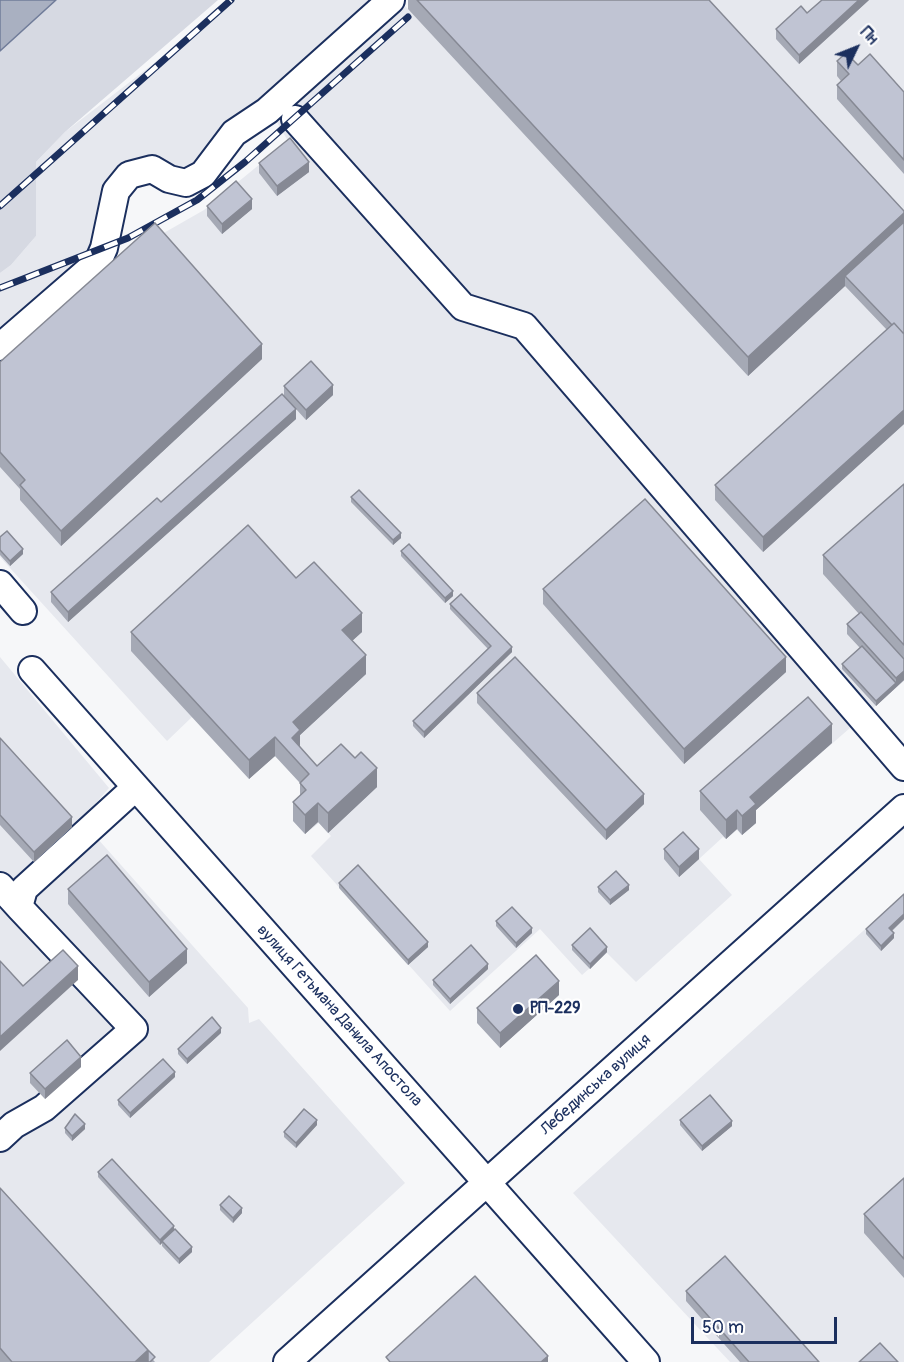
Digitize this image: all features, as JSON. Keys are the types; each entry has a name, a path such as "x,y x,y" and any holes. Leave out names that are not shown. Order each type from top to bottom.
{"street":[{"path":"0,347 98,262 104,248 116,191 129,176 152,169 169,179 186,183 203,174 234,133 267,111 391,0"},
{"path":"295,119 463,307 524,326 904,767"},
{"path":"0,584 23,611"},
{"name":"вулиця Гетьмана Данила Апостола","path":"32,670 646,1362"},
{"path":"19,907 24,889 136,787"},
{"name":"Лебединська вулиця","path":"287,1362 904,808"},
{"path":"0,886 134,1029 44,1108 14,1125 0,1138"}],"shaded area":[{"path":"56,0 218,0 65,132 36,162 36,236 11,265 0,273 0,51"},
{"path":"236,0 379,0 186,177 125,169 92,259 0,335 0,273 11,265 36,236 36,162 65,132"},
{"path":"418,0 904,0 904,681 750,815 756,823 742,835 737,830 726,839 723,837 699,859 732,895 636,982 607,953 582,975 540,929 450,1011 311,856 331,836 319,823 305,834 293,821 306,809 309,793 275,756 192,717 167,741 0,557 0,377 155,238 204,210 288,141 275,119 404,5 408,9"},
{"path":"0,657 109,788 81,820 248,1008 249,1023 259,1019 405,1183 209,1362 0,1362"},
{"path":"904,894 904,1362 730,1362 573,1193"}],"water":[{"path":"0,0 56,0 0,51"}],"building":[{"path":"417,0 709,0 904,213 748,357"},
{"path":"822,0 859,0 799,55 776,29 801,6 807,13"},
{"path":"846,53 858,65 870,54 904,92 904,160 837,85 849,74 837,61"},
{"path":"290,138 309,162 277,186 259,163"},
{"path":"236,181 252,199 222,224 207,206"},
{"path":"904,222 904,334 894,323 892,325 845,276"},
{"path":"155,223 262,344 61,531 20,485 25,480 0,452 0,362"},
{"path":"894,323 904,334 904,410 763,537 715,485"},
{"path":"311,361 333,385 306,410 284,386"},
{"path":"282,394 296,409 68,612 51,592 157,498 161,502"},
{"path":"904,484 904,645 823,555"},
{"path":"359,490 401,533 393,540 351,497"},
{"path":"645,499 786,657 684,749 543,589"},
{"path":"248,525 296,578 314,562 362,613 342,630 366,655 293,722 300,730 292,738 317,766 341,744 355,758 361,752 377,768 328,813 318,803 305,815 293,802 306,790 300,783 309,774 275,737 249,760 131,632"},
{"path":"7,531 23,549 10,561 0,550 0,537"},
{"path":"409,544 453,591 445,598 401,551"},
{"path":"461,594 512,647 424,732 413,721 491,646 450,604"},
{"path":"861,612 904,659 904,671 896,678 847,624"},
{"path":"862,646 896,683 876,701 842,664"},
{"path":"515,657 644,794 606,830 477,693"},
{"path":"808,697 832,724 750,797 756,804 742,816 737,810 726,820 700,791"},
{"path":"0,738 72,817 34,852 0,815"},
{"path":"683,832 699,849 679,867 664,849"},
{"path":"107,855 187,949 149,982 68,889"},
{"path":"358,865 428,942 408,960 339,883"},
{"path":"616,871 629,885 610,900 598,887"},
{"path":"904,894 904,914 889,928 894,933 881,946 866,929"},
{"path":"512,907 532,928 516,943 496,921"},
{"path":"590,928 607,947 590,964 572,945"},
{"path":"471,945 488,964 450,999 433,980"},
{"path":"63,950 78,966 0,1037 0,961 23,986"},
{"path":"536,955 559,981 500,1033 477,1008"},
{"path":"212,1017 221,1028 187,1059 178,1049"},
{"path":"67,1040 81,1057 45,1089 30,1073"},
{"path":"163,1059 175,1072 130,1113 118,1100"},
{"path":"710,1095 732,1121 702,1146 680,1120"},
{"path":"304,1109 317,1120 296,1143 284,1132"},
{"path":"75,1114 85,1124 72,1136 65,1128"},
{"path":"112,1159 174,1226 160,1240 98,1172"},
{"path":"904,1178 904,1259 864,1214"},
{"path":"0,1188 148,1350 135,1362 12,1362 0,1348"},
{"path":"229,1196 242,1208 233,1218 220,1205"},
{"path":"175,1229 192,1247 179,1259 162,1241"},
{"path":"725,1256 819,1362 749,1362 686,1291"},
{"path":"475,1276 548,1356 541,1362 390,1362 386,1357"},
{"path":"880,1343 898,1362 859,1362"},
{"path":"148,1350 155,1357 150,1362 148,1362"}],"railway":[{"path":"0,206 231,0"},
{"path":"0,288 128,238 197,200 245,162 408,17"}],"place":[{"name":"РП-229","path":"518,1009"}]}
